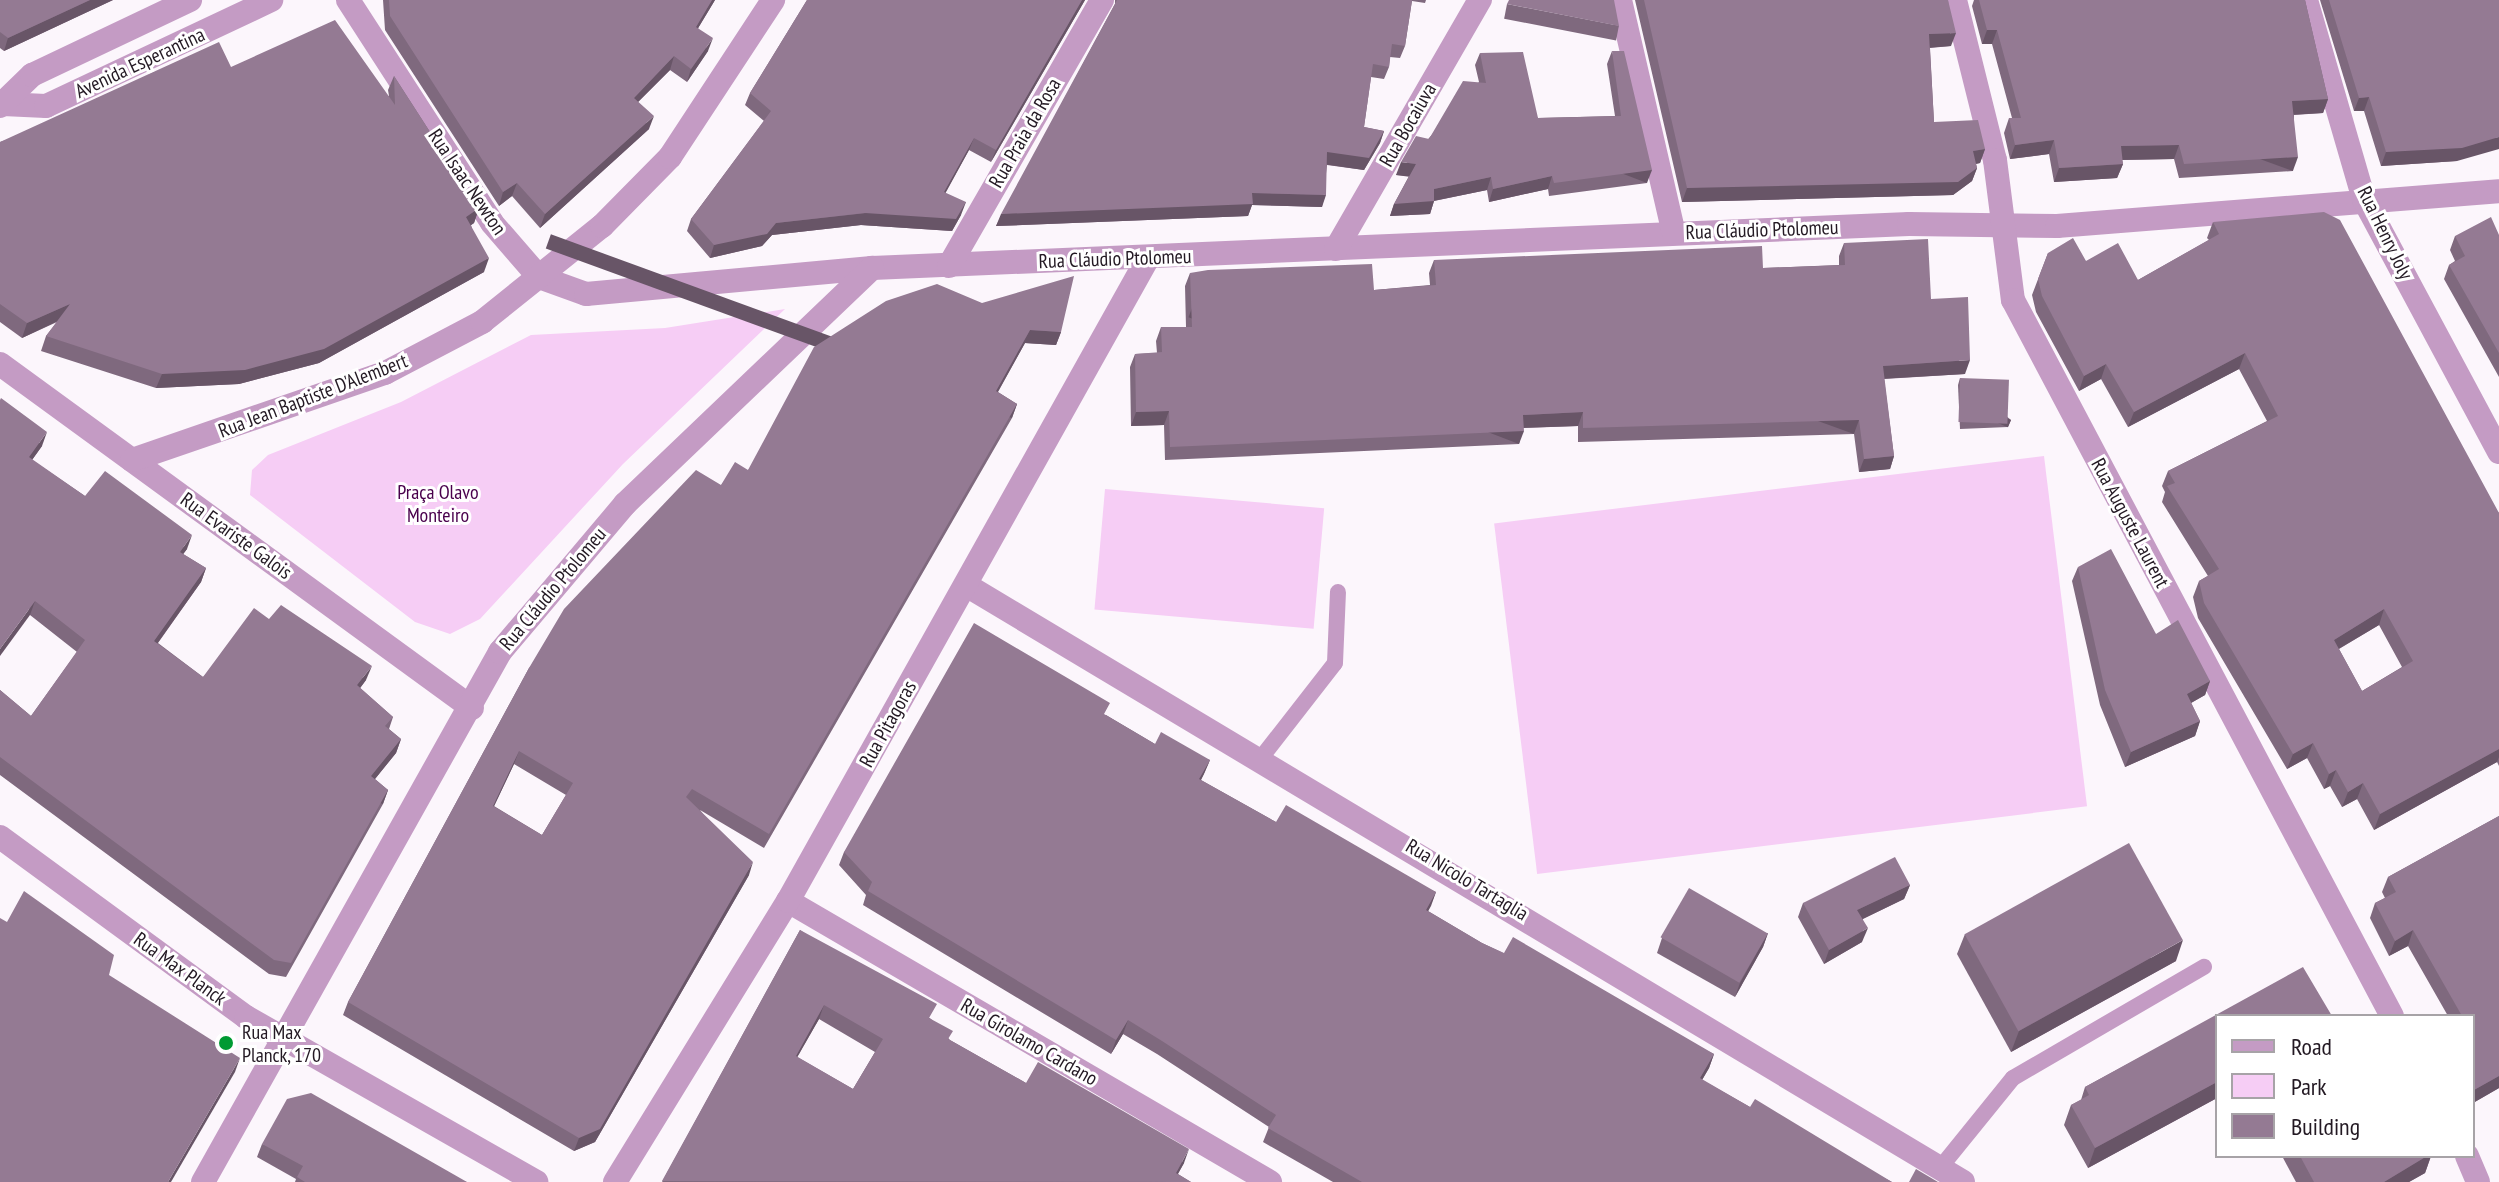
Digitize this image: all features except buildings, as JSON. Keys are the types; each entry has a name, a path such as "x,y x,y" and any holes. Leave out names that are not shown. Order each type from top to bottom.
{"street":[{"name":"Avenida Esperantina","path":"2,105 32,75 190,0"},
{"name":"Avenida Esperantina","path":"2,105 46,106 271,0"},
{"name":"Rua Isaac Newton","path":"348,0 492,223 539,277 586,294 631,295 872,268"},
{"name":"Rua Jean Baptiste D'Alembert","path":"132,460 385,373 482,322 539,277 670,157 773,0"},
{"name":"Rua Praia da Rosa","path":"949,266 1102,0"},
{"name":"Rua Bocaiuva","path":"1336,249 1480,0"},
{"path":"1620,0 1674,233"},
{"name":"Rua Auguste Laurent","path":"1955,0 1995,160 2008,279 2028,333 2391,1014"},
{"name":"Rua Henry Joly","path":"2306,0 2364,200 2499,452"},
{"name":"Rua Cláudio Ptolomeu","path":"203,1182 472,708 534,606 625,504 872,268 1674,233 2002,225 2499,191"},
{"name":"Rua Pitagoras","path":"615,1182 788,901 1148,258"},
{"name":"Rua Evariste Galois","path":"0,364 472,708"},
{"name":"Rua Nicolo Tartaglia","path":"966,585 1261,758 1963,1182"},
{"name":"Rua Max Planck","path":"3,846 285,1040 536,1182"},
{"name":"Rua Girolamo Cardano","path":"788,901 1270,1182"},
{"path":"2468,1158 2478,1182"}],"lane":[{"path":"1261,758 1335,663 1338,592"},
{"path":"1940,1168 2013,1078 2204,967"}],"green space":[{"name":"Praça Olavo Monteiro","path":"785,309 623,464 480,619 450,634 415,622 250,495 252,470 268,455 401,402 531,335 665,328"},
{"path":"2044,456 2087,806 1537,874 1494,524"},
{"path":"1105,489 1324,508 1314,629 1094,610"}],"place":[{"name":"Rua Max Planck, 170","path":"226,1043"}]}
